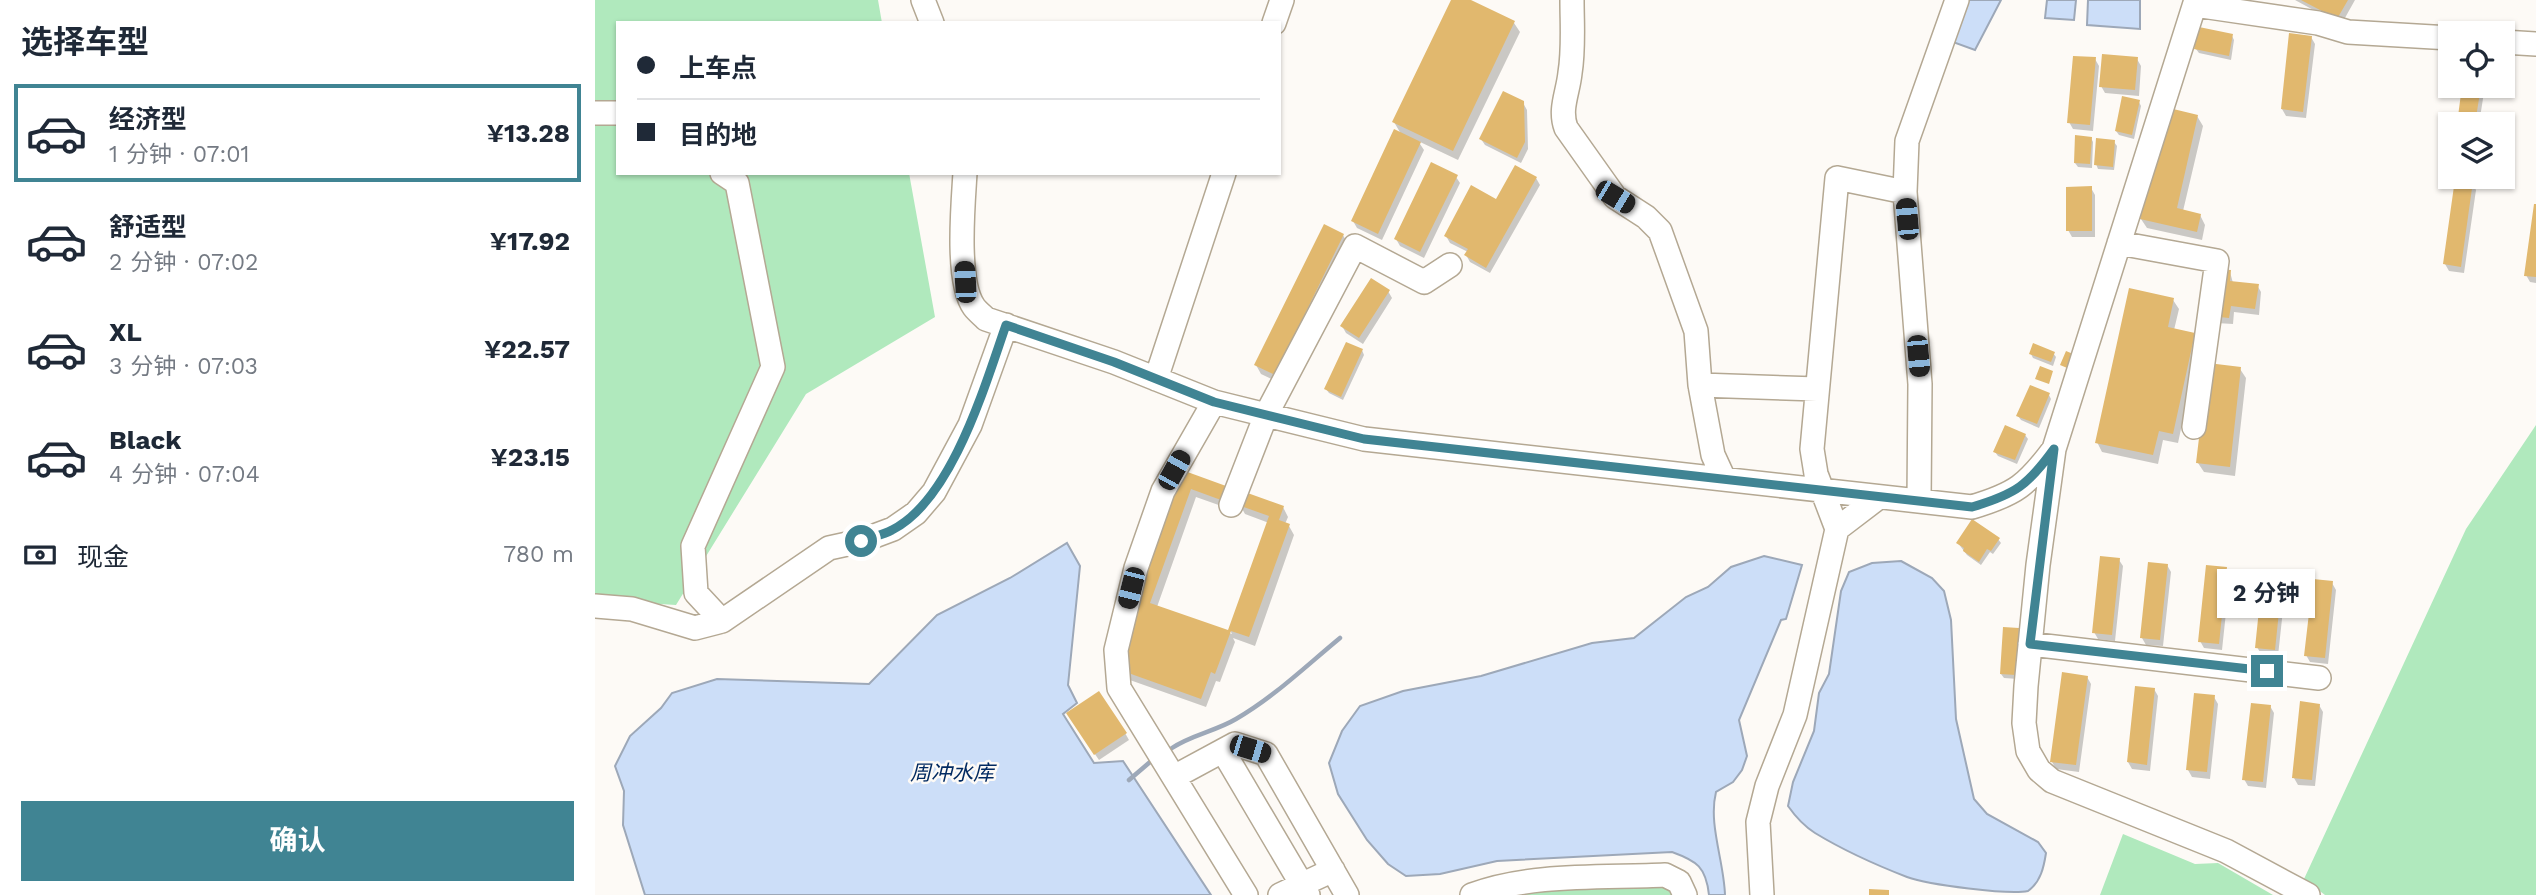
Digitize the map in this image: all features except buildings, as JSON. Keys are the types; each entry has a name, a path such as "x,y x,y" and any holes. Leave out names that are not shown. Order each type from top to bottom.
{"street":[{"path":"923,0 931,21"},
{"path":"1276,21 1282,0"},
{"path":"1571,0 1573,40 1570,74 1561,116 1566,128 1615,197 1646,216 1660,232 1696,331 1700,385 1713,455 1724,480"},
{"path":"1919,501 1920,384 1905,192 1907,141 1957,0"},
{"path":"2308,895 2226,851 2052,781 2039,770 2028,751 2024,723 2030,644 2054,449 2195,2 2318,23 2348,32 2438,37"},
{"path":"2515,42 2536,44"},
{"path":"595,113 616,113"},
{"path":"722,621 696,593 693,546 773,367 737,183 725,175"},
{"path":"965,175 965,282 973,306 986,319 1214,402 1364,439 1972,507 2002,498 2033,478 2054,449"},
{"path":"1156,379 1223,175"},
{"path":"1762,895 1758,822 1767,786 1795,715 1837,529 1816,474 1812,449 1837,178 1905,192"},
{"path":"2119,243 2217,261 2194,427"},
{"path":"1231,505 1266,415 1355,246 1424,282 1450,265"},
{"path":"595,607 632,609 695,628 722,621 829,548 893,530 916,513 934,492 971,425 1006,325"},
{"path":"1700,385 1817,389"},
{"path":"1214,402 1163,491 1136,568 1116,650 1119,688 1246,895"},
{"path":"1837,529 1879,497"},
{"path":"2030,644 2319,678"},
{"path":"1170,770 1235,744 1266,754 1347,895"},
{"path":"1223,751 1305,890"},
{"path":"1280,895 1305,890 1333,870"},
{"path":"1472,895 1492,887 1531,881 1665,875 1679,881 1685,895"}],"green space":[{"path":"595,0 878,0 882,21 616,21 616,175 909,175 935,317 806,394 676,605 595,600"},
{"path":"2536,425 2536,895 2325,895 2304,879 2466,529"},
{"path":"2123,834 2195,864 2218,863 2273,895 2100,895"},
{"path":"1662,880 1679,895 1491,895"}],"water":[{"path":"1964,0 2001,0 1975,50 1950,41"},
{"path":"2047,0 2076,0 2074,20 2045,18"},
{"path":"2088,0 2140,0 2140,29 2087,25"},
{"name":"周冲水库","path":"1067,543 1080,566 1068,685 1077,703 1063,714 1094,763 1123,761 1211,895 645,895 623,825 624,791 615,766 630,736 661,708 672,693 717,679 869,684 937,615 1010,578"},
{"path":"1764,556 1802,565 1786,619 1781,620 1739,720 1747,756 1742,770 1733,782 1716,792 1715,830 1725,895 1709,895 1703,871 1699,866 1672,852 1497,861 1440,874 1406,876 1388,864 1367,840 1338,794 1329,763 1342,731 1360,706 1403,691 1481,676 1592,643 1634,638 1686,597 1708,587 1731,567"},
{"path":"1901,561 1932,578 1944,591 1951,620 1956,719 1974,799 1987,814 2038,842 2046,853 2039,878 2028,891 2004,892 1969,888 1907,877 1860,857 1815,833 1800,821 1788,806 1793,782 1814,731 1819,693 1829,674 1841,591 1849,572 1872,563"}],"waterway":[{"path":"1172,748 1250,710 1340,638"},
{"path":"1129,780 1150,762"}],"route":[{"path":"861,541 893,530 916,513 934,492 971,425 1006,325 1114,362 1214,402 1364,439 1972,507 2002,498 2033,478 2054,449 2030,644 2267,671"}]}
